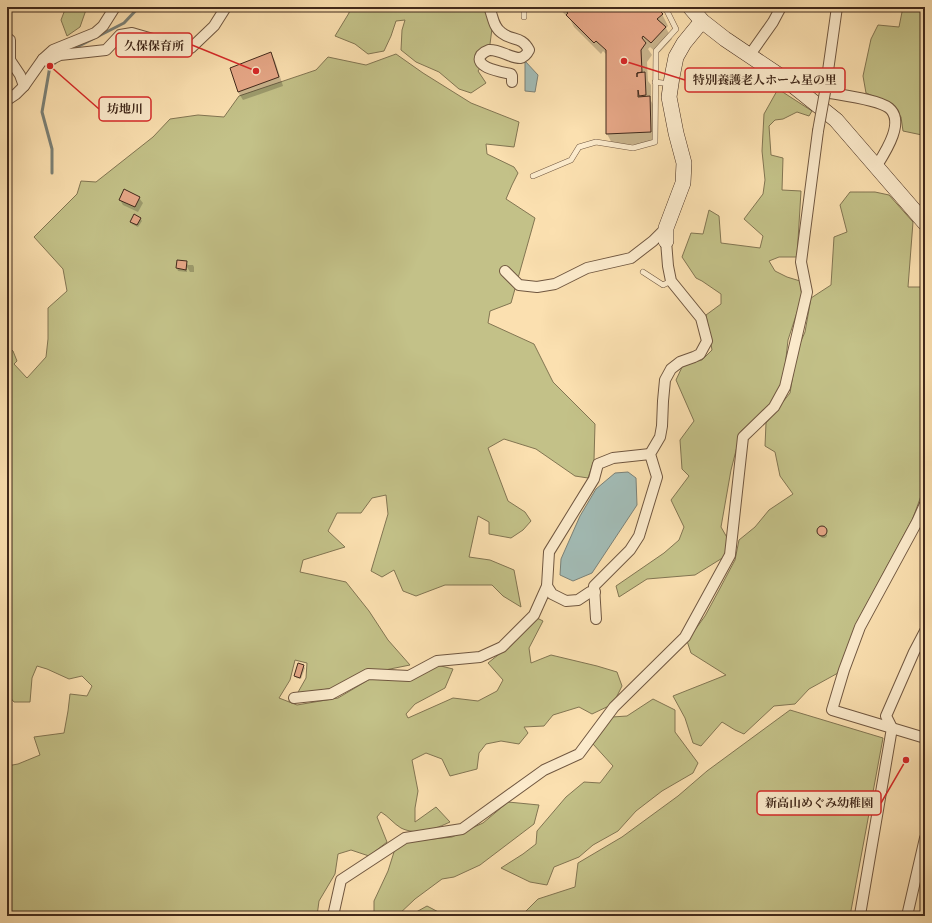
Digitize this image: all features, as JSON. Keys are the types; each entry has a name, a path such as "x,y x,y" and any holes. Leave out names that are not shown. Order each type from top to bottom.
{"street":[{"path":"7,100 24,86 43,59 52,50 95,33 104,26 116,7"},
{"path":"43,59 48,61 60,55 106,50 120,35 132,33 170,44 191,48 214,26 226,7"},
{"path":"489,7 494,23 502,34 522,41 526,44 528,50 524,57 519,58 490,50 484,52 479,60 485,67 511,74 512,82"},
{"path":"690,7 702,21 725,39 786,80 836,120 925,223"},
{"path":"749,56 773,22 781,7"},
{"path":"333,916 341,880 385,851 405,838 462,829 544,770 579,754 614,707 685,637 730,555 743,437 774,407 785,387 807,292 801,262 818,131 837,7"},
{"path":"596,619 594,586 630,550 639,536 658,477 650,454 660,437 665,380 671,369 680,362 700,354 707,341 702,318 671,281 668,266 666,234 683,184 684,163 669,97 671,84 676,57 684,43 702,21"},
{"path":"7,38 10,40 10,60 20,75 24,86"},
{"path":"825,92 876,102 889,108 895,116 895,126 891,141 876,167"},
{"path":"504,271 518,285 537,287 556,284 587,268 631,258 653,241 666,234"},
{"path":"294,698 331,694 368,674 409,676 437,661 480,656 502,647 534,615 546,586 549,552 594,479 598,464 613,458 650,454"},
{"path":"925,504 921,524 860,627 844,670 832,710 925,738"},
{"path":"546,586 552,594 566,600 578,600 590,592 594,592"},
{"path":"863,916 860,915 892,728 886,716 914,652 925,631"},
{"path":"907,916 925,838"}],"lane":[{"path":"524,7 524,17"},
{"path":"533,176 571,160 579,147 596,142 633,148 655,142 656,50 676,29 665,7"},
{"path":"656,82 671,84"},
{"path":"643,272 662,285 671,281"}],"shaded area":[{"path":"66,7 87,7 80,27 67,36 61,20"},
{"path":"350,7 490,7 493,21 490,44 485,61 478,71 486,83 471,93 459,89 439,72 416,62 401,50 402,30 405,20 396,21 384,51 368,54 355,44 335,36 349,13"},
{"path":"903,7 925,7 925,52 922,68 925,71 925,127 922,135 903,131 901,117 892,104 866,93 863,76 871,39 878,25 899,27"},
{"path":"396,54 471,103 519,122 514,147 486,144 487,154 514,167 518,173 506,199 535,218 511,303 490,311 488,323 534,344 553,382 595,424 594,460 588,478 575,476 536,449 504,439 488,448 508,501 525,512 531,521 523,530 511,538 489,534 489,522 478,516 469,557 490,560 514,570 521,607 503,596 492,585 445,585 416,596 403,591 394,570 382,577 371,571 388,514 386,495 372,498 361,513 337,513 328,531 345,547 303,560 300,572 346,582 369,611 388,640 410,665 385,670 334,688 297,694 306,678 307,663 295,660 290,680 279,698 297,705 338,698 370,679 410,680 437,665 453,669 445,688 415,704 406,714 408,718 453,698 478,701 497,691 503,680 488,663 503,651 535,617 543,621 529,648 531,663 551,655 597,666 617,672 622,686 613,704 592,714 579,707 553,715 544,726 524,727 528,733 519,744 501,741 486,744 479,753 477,769 450,776 442,759 426,753 412,760 418,791 415,808 415,822 436,807 450,822 426,831 413,831 401,828 381,812 377,817 387,842 369,856 351,850 338,854 335,874 319,901 317,916 7,916 7,766 18,764 40,755 34,737 64,733 70,694 87,696 92,686 82,676 69,679 37,666 32,678 30,702 14,702 7,694 7,346 13,351 17,361 14,364 27,378 46,357 48,339 48,308 67,291 63,269 34,237 77,194 81,181 96,182 153,137 170,119 198,115 224,117 239,96 316,70 328,57 366,65"},
{"path":"778,89 812,111 809,116 797,112 783,119 775,120 769,126 771,155 783,158 782,190 801,191 797,257 779,257 769,261 775,271 800,281 802,297 788,340 785,367 780,390 770,407 741,431 731,470 721,527 729,541 724,557 695,575 647,579 619,597 616,586 664,553 679,540 684,527 671,500 689,476 682,469 680,440 694,421 676,380 683,365 702,360 712,350 706,315 721,304 721,294 696,278 682,257 691,233 703,234 709,210 719,216 721,243 760,248 763,236 744,219 763,194 765,180 762,151 764,114"},
{"path":"850,192 875,192 889,195 913,222 908,287 925,287 925,485 913,518 858,620 838,673 809,689 795,704 774,706 744,734 722,722 701,746 693,743 685,718 673,696 726,675 691,653 687,641 705,616 735,560 739,540 755,527 769,510 793,494 780,476 775,452 765,446 766,423 790,393 797,350 805,332 811,298 831,285 834,237 847,232 840,205"},
{"path":"653,699 675,710 675,732 698,763 693,773 662,791 636,811 618,831 593,845 579,857 554,867 547,885 530,882 501,868 536,844 537,831 566,797 584,782 600,783 613,766 593,744 612,717 627,716"},
{"path":"790,710 883,738 850,916 521,916 538,899 575,887 578,863 622,837 678,796 707,771"},
{"path":"508,802 539,805 534,824 480,865 454,877 442,879 415,899 397,916 374,916 374,901 388,871 394,852 404,842 452,837 483,823"},
{"path":"427,906 446,916 409,916"}],"water":[{"path":"525,61 538,75 535,92 525,91"},
{"path":"628,472 636,478 637,505 592,573 573,581 560,575 561,559 580,516 596,489 615,473"}],"building":[{"path":"561,7 656,7 663,14 657,19 666,27 651,43 643,36 642,38 646,43 641,50 642,72 637,73 645,72 646,95 639,96 638,90 638,97 650,96 651,132 606,134 606,50 596,41 594,43 566,15 568,13"},
{"path":"271,52 279,77 238,92 230,68"},
{"path":"124,189 140,197 135,207 119,200"},
{"path":"134,214 141,218 137,225 130,222"},
{"path":"177,260 187,261 186,270 176,268"},
{"path":"820,526 824,526 826,527 826,535 820,536 817,533 817,529"},
{"path":"298,663 304,665 300,678 294,676"}],"waterway":[{"path":"73,51 79,46 124,23 139,7"},
{"path":"52,173 52,149 42,112 50,66 55,63"}],"place":[{"name":"特別養護老人ホーム星の里","path":"624,61"},
{"name":"坊地川","path":"50,66"},
{"name":"久保保育所","path":"256,71"},
{"name":"新高山めぐみ幼稚園","path":"906,760"}]}
